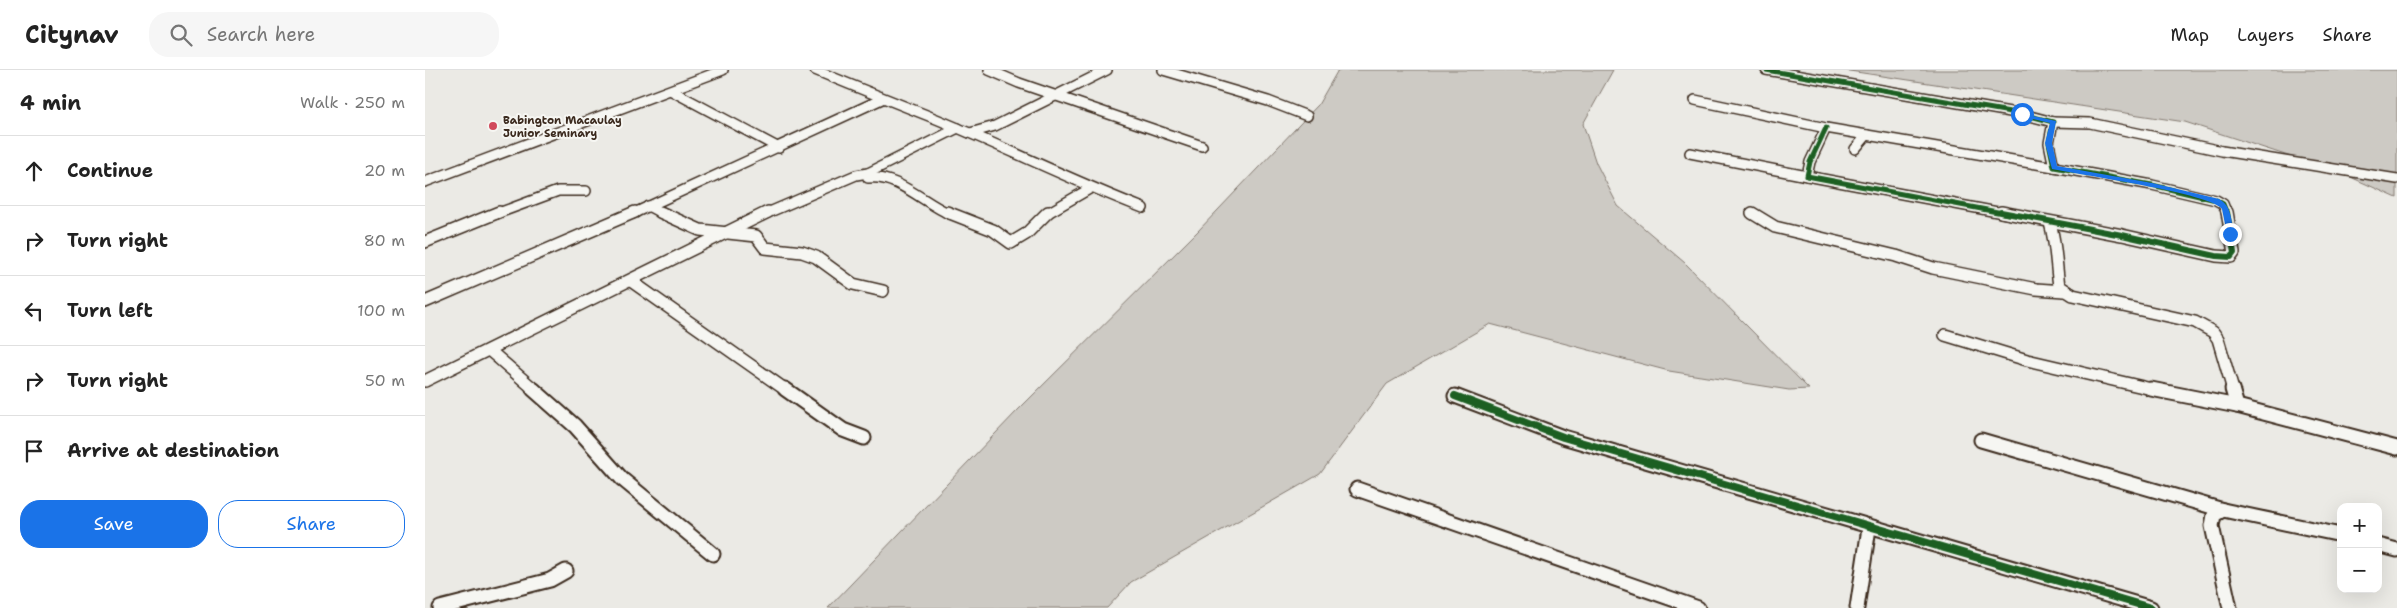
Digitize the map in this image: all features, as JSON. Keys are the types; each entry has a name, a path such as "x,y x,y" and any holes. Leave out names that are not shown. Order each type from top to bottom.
{"street":[{"path":"705,70 714,74"},
{"path":"425,182 515,146 672,91 723,70"},
{"path":"815,70 882,99 970,133 1091,188 1143,208"},
{"path":"989,70 1054,97 1073,102 1141,128 1202,146"},
{"path":"970,133 987,129 1107,70"},
{"path":"1163,70 1268,101 1307,116"},
{"path":"1767,70 2022,114 2053,122 2090,123 2222,151 2397,179"},
{"path":"672,91 779,148"},
{"path":"425,302 779,148 882,99"},
{"path":"1690,153 2050,223 2122,235 2216,256 2231,257 2235,253 2226,209 2223,204 2216,200 2161,187 2054,167 1826,128 1695,100"},
{"path":"2053,122 2049,143 2054,167"},
{"path":"425,381 731,232 774,209 856,175 868,174 958,128"},
{"path":"1807,176 1826,128"},
{"path":"1855,149 1867,135"},
{"path":"868,174 868,178 876,177 915,192 938,209 993,230 1011,243 1032,229 1048,212 1078,198 1091,188"},
{"path":"425,242 543,195 558,191 586,190"},
{"path":"648,206 692,227 715,232 731,232 756,236 765,248 789,249 815,257 853,284 883,291"},
{"path":"1751,214 1775,227 1896,256 1933,268 2035,289 2064,291 2195,322 2213,332 2218,339 2237,406"},
{"path":"2050,223 2055,239 2054,254 2057,279 2059,286 2064,291"},
{"path":"631,281 843,430 864,438"},
{"path":"1945,335 2027,360 2172,394 2237,406 2397,448"},
{"path":"489,350 575,426 622,479 713,554"},
{"path":"1455,396 1563,437 1869,528 2151,608"},
{"path":"1981,440 2223,510 2337,534"},
{"path":"1357,489 1698,608"},
{"path":"2223,510 2214,515 2212,526 2230,608"},
{"path":"1857,608 1869,528"},
{"path":"2382,546 2397,550"},
{"path":"440,608 549,580 566,571"}],"shaded area":[{"path":"1338,70 1613,70 1583,124 1596,163 1618,206 1685,263 1809,389 1789,390 1669,371 1490,324 1387,384 1320,474 1131,582 1107,608 828,608 1018,410 1198,231 1318,105"},
{"path":"1843,70 2397,70 2397,198 2346,175 2185,122"}],"cycle path":[{"path":"1766,70 2022,114 2053,122 2049,143 2054,167 2152,185 2216,200 2223,204 2226,209 2234,253 2231,257 2216,256 2122,235 1807,176 1810,162 1826,128"},
{"path":"1455,396 1563,437 2151,608"}],"place":[{"name":"Babington Macaulay Junior Seminary","path":"493,126"}],"route":[{"path":"2022,114 2053,122 2049,143 2054,167 2216,200 2223,204 2226,209 2230,234"}]}
